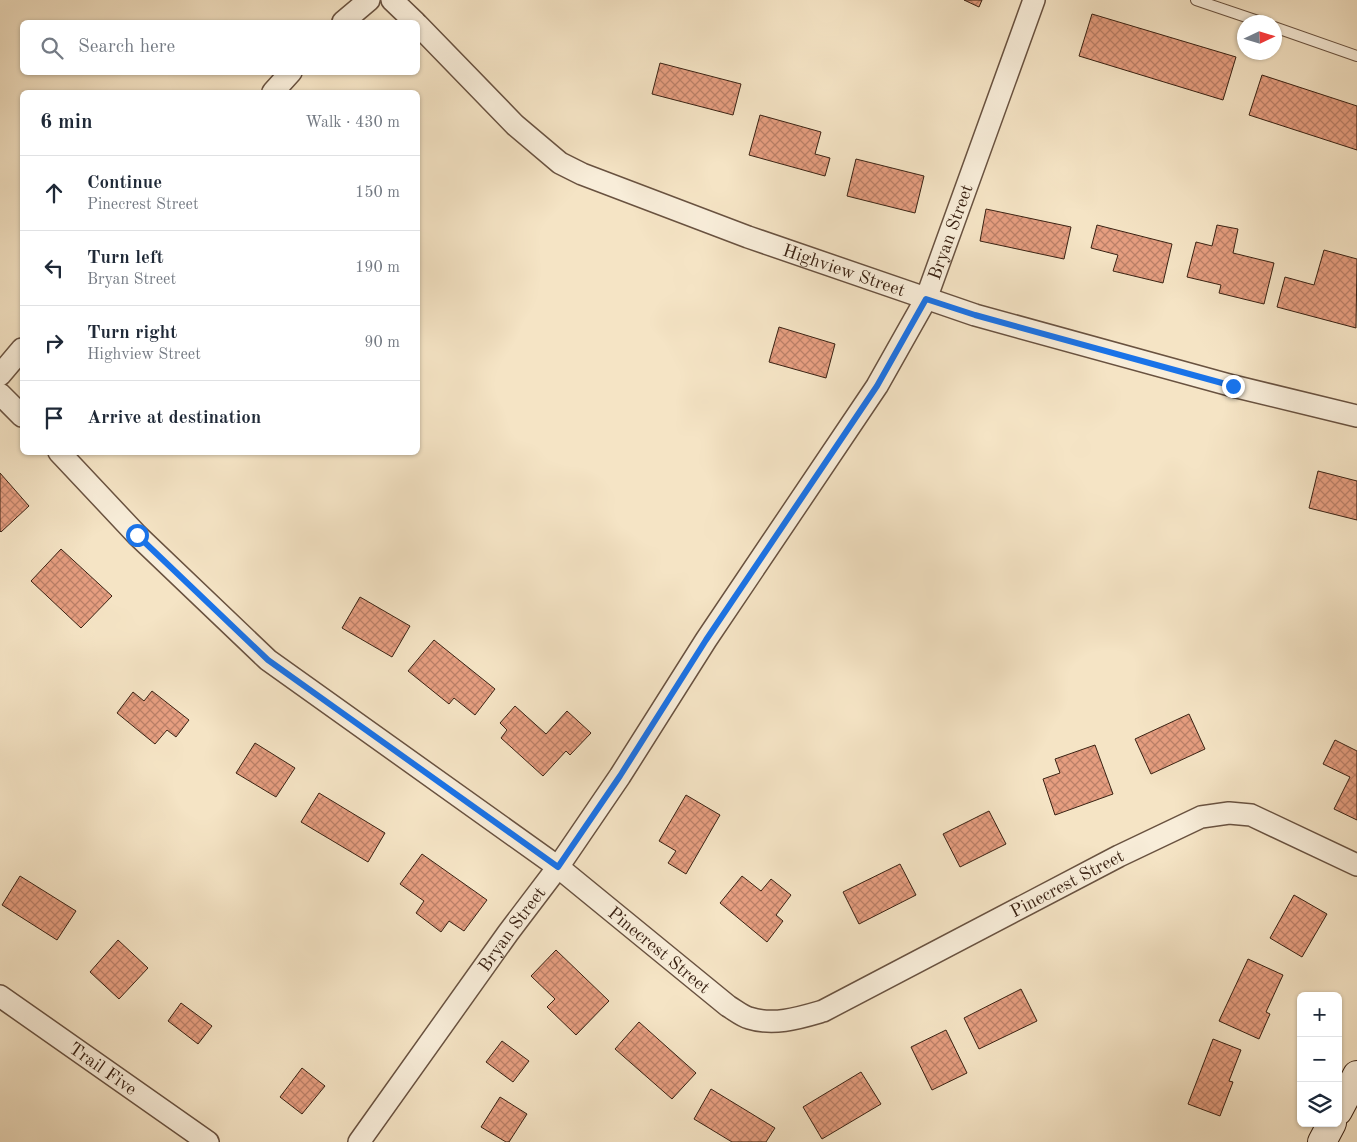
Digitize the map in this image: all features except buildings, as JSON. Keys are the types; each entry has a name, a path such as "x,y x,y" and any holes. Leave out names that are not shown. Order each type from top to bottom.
{"main road":[{"path":"1342,1103 1357,1075"},
{"path":"1322,1142 1330,1127"}],"street":[{"path":"345,20 369,0"},
{"path":"392,0 413,20"},
{"name":"Bryan Street","path":"359,1142 508,933 558,867 620,776 712,632 877,386 926,299 1034,0"},
{"name":"Highview Street","path":"420,27 515,125 560,162 582,174 739,234 975,315 1233,386 1357,416"},
{"path":"274,90 288,75"},
{"path":"0,375 20,351"},
{"path":"0,394 20,414"},
{"name":"Pinecrest Street","path":"62,455 137,535 268,660 558,867 728,1006 748,1018 789,1021 823,1012 1119,856 1201,817 1230,813 1251,815 1357,865"},
{"name":"Trail Five","path":"0,996 208,1142"}],"lane":[{"path":"1196,0 1240,15"},
{"path":"1282,30 1357,56"}],"route":[{"path":"137,535 268,660 380,742 558,867 620,776 706,640 877,386 926,299 975,315 1233,386"}]}
